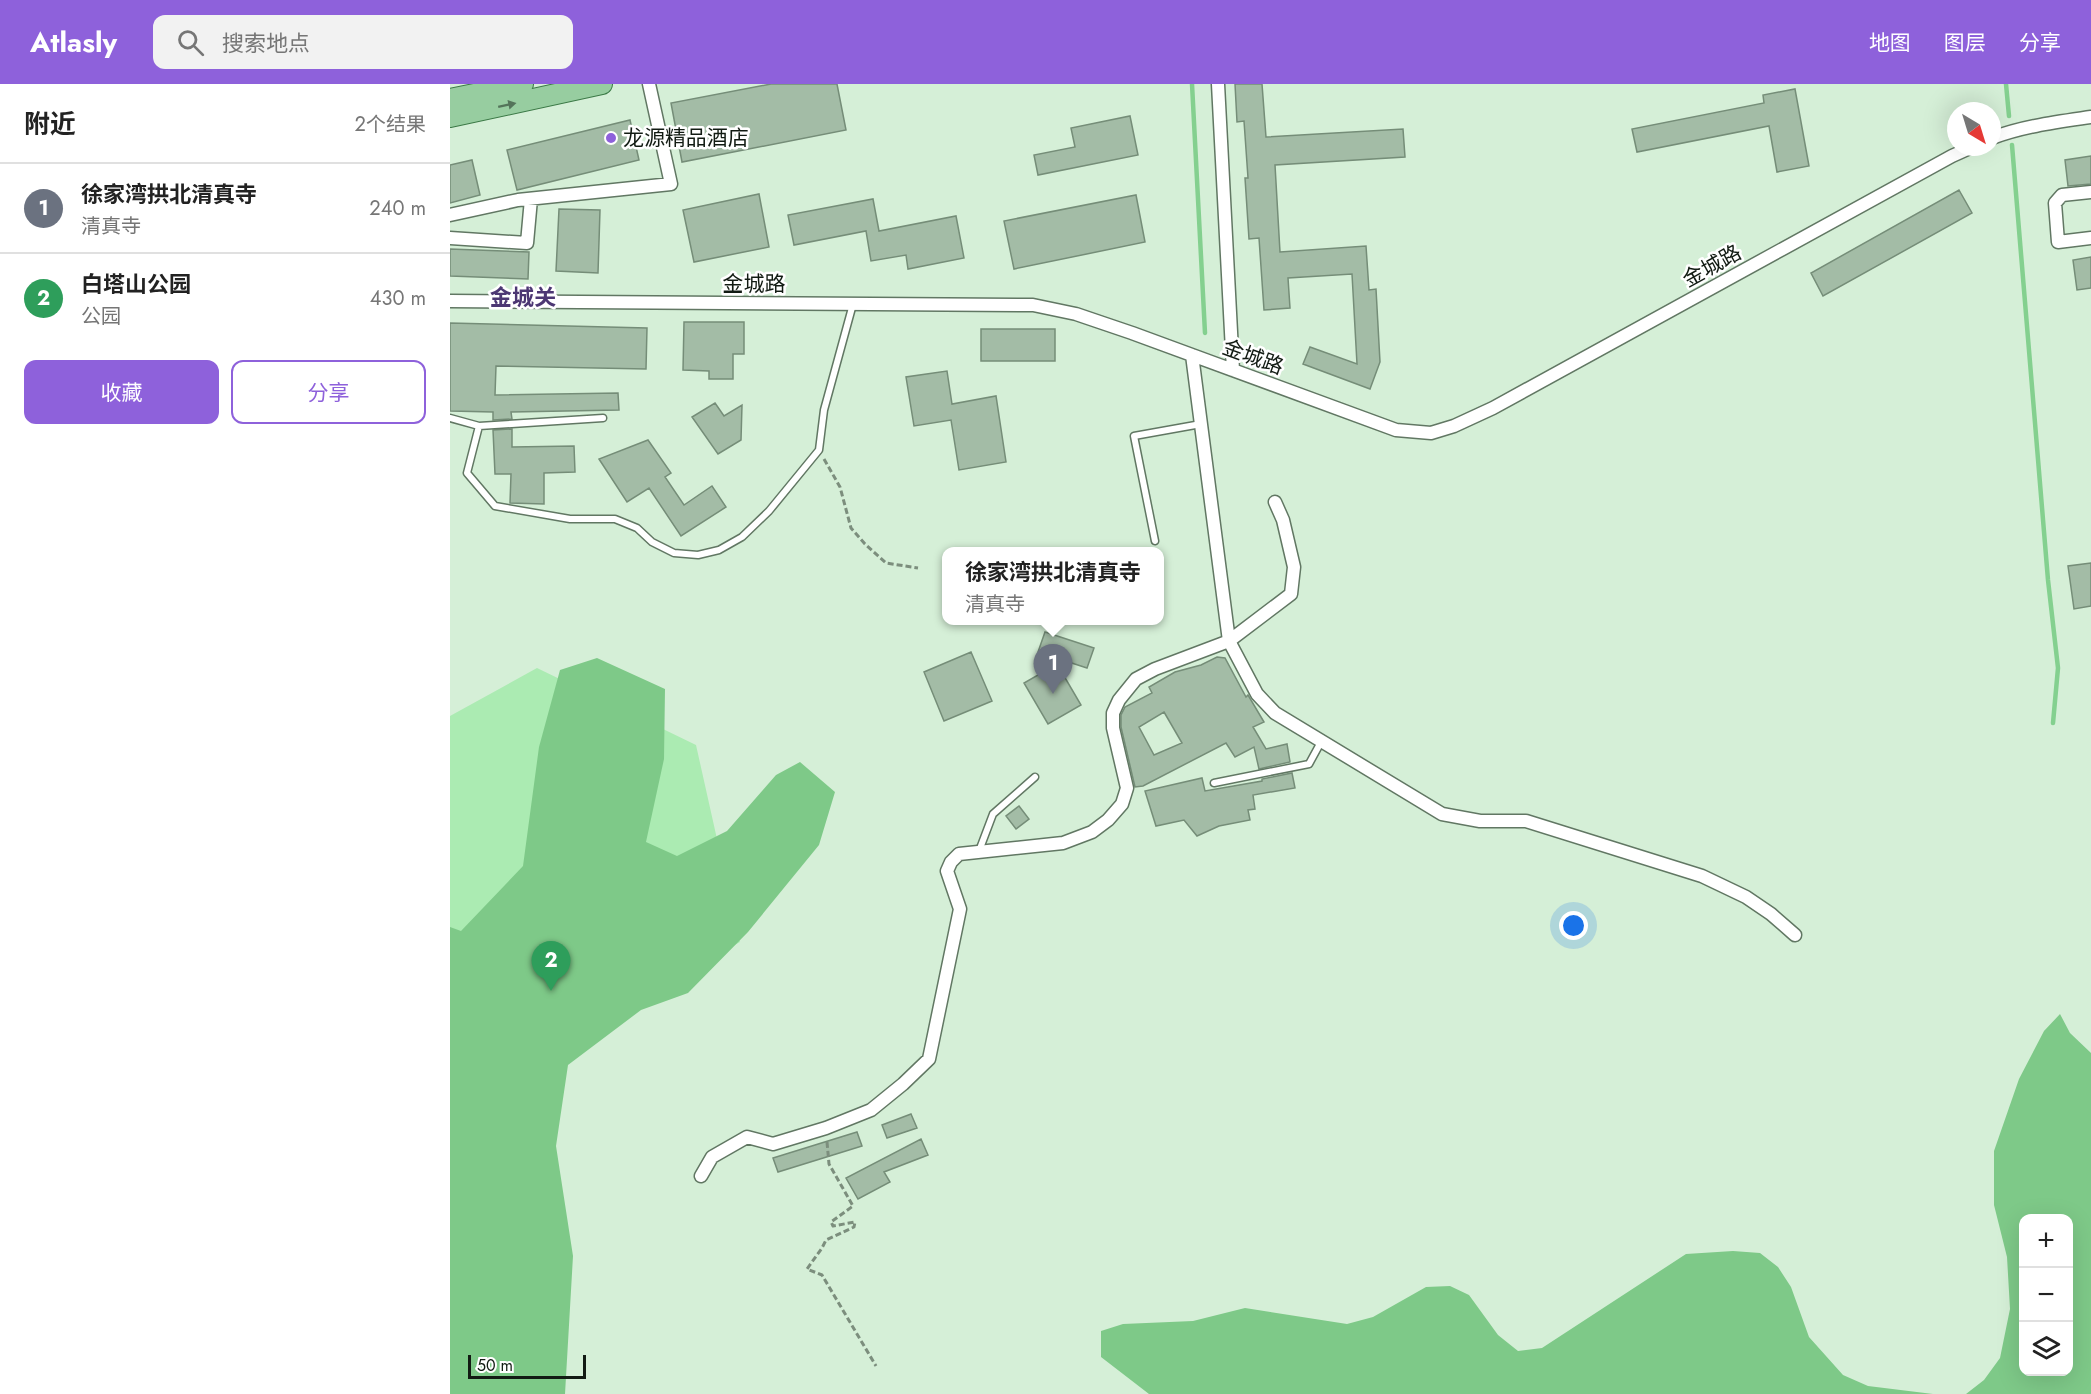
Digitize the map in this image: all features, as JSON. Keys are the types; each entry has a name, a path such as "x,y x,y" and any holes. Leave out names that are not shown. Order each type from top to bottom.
{"main road":[{"path":"450,99 523,84"},
{"path":"450,117 602,84"}],"street":[{"path":"450,214 531,199 671,184 649,84"},
{"path":"1218,84 1233,370"},
{"path":"2001,134 2031,126 2091,117"},
{"name":"金城路","path":"450,302 1033,305 1076,314 1396,430 1431,433 1454,426 1493,408 1952,156"},
{"path":"2091,192 2062,195 2055,203 2058,242 2091,238"},
{"path":"450,238 527,243 531,199"},
{"path":"1192,355 1229,641 1257,694 1275,713 1442,814 1480,821 1526,821 1702,876 1746,897 1771,914 1795,935"},
{"path":"701,1176 712,1157 747,1137 773,1144 826,1128 871,1110 929,1059 960,909 948,872 951,862 959,854 1063,843 1092,832 1122,804 1127,788 1113,728 1113,713 1119,700 1136,679 1155,669 1229,641 1291,594 1294,567 1283,520 1275,502"}],"lane":[{"path":"479,426 466,473 495,506 570,519 615,519 637,528 652,542 674,553 698,555 719,550 742,537 769,511 819,450 824,410 853,304"},
{"path":"450,418 479,426 603,418"},
{"path":"1155,541 1134,436 1201,424"},
{"path":"1214,783 1309,764 1322,742"},
{"path":"979,851 993,814 1035,777"}],"path":[{"path":"819,450 840,487 851,528 886,563 918,568"},
{"path":"826,1128 830,1164 853,1206 831,1222 833,1226 855,1221 854,1227 826,1240 807,1269 822,1275 876,1366"}],"green space":[{"path":"597,658 665,689 664,759 646,842 677,856 727,831 776,775 800,762 835,792 819,845 748,932 688,993 641,1010 568,1065 556,1146 573,1256 565,1394 450,1394 450,927 461,931 523,866 539,747 560,670"},
{"path":"537,668 696,745 740,942 562,1041 450,1394 450,716"},
{"path":"2060,1014 2070,1033 2091,1053 2091,1394 1966,1394 1984,1380 2000,1358 2010,1309 2007,1257 1994,1205 1994,1151 2019,1079 2044,1031"},
{"path":"1733,1251 1760,1253 1778,1267 1791,1287 1809,1337 1843,1375 1868,1386 1933,1394 1149,1394 1101,1357 1101,1331 1123,1324 1193,1321 1245,1308 1347,1324 1373,1317 1426,1287 1450,1286 1469,1295 1498,1335 1518,1351 1542,1348 1686,1254"}],"building":[{"path":"771,84 837,84 846,130 682,162 671,103"},
{"path":"1235,84 1262,84 1266,137 1403,129 1405,157 1275,165 1280,252 1366,246 1369,290 1376,289 1380,362 1370,389 1303,364 1310,347 1357,364 1352,274 1288,278 1290,308 1264,310 1259,238 1249,239 1244,121 1237,122"},
{"path":"1795,89 1809,166 1777,172 1769,126 1637,152 1632,129 1764,103 1763,95"},
{"path":"1130,116 1138,155 1038,175 1034,155 1075,147 1071,128"},
{"path":"630,120 639,160 517,190 507,150"},
{"path":"2091,156 2091,184 2068,186 2065,160"},
{"path":"472,160 480,195 450,203 450,165"},
{"path":"1959,190 1972,213 1823,296 1811,273"},
{"path":"759,194 769,247 694,262 683,210"},
{"path":"1136,195 1145,242 1014,269 1004,221"},
{"path":"873,199 879,231 956,216 964,258 908,269 906,255 871,261 866,231 794,245 788,215"},
{"path":"559,209 600,210 598,273 556,271"},
{"path":"450,249 529,252 528,279 450,276"},
{"path":"2091,257 2091,288 2077,290 2073,260"},
{"path":"684,322 744,322 744,354 733,354 733,379 709,379 709,371 683,370"},
{"path":"450,323 647,328 646,369 496,366 495,395 618,393 619,410 511,412 512,419 493,420 493,412 450,411"},
{"path":"981,329 1055,329 1055,361 981,361"},
{"path":"947,371 952,404 996,396 1006,462 959,470 951,420 914,426 906,377"},
{"path":"715,403 724,416 742,405 741,440 718,454 692,417"},
{"path":"512,429 512,447 574,446 575,472 544,473 544,504 510,503 511,474 495,474 493,430"},
{"path":"648,440 671,473 665,477 684,505 712,486 726,507 681,536 649,488 627,502 599,459"},
{"path":"2091,563 2091,606 2074,609 2068,566"},
{"path":"1045,632 1094,648 1087,668 1038,652"},
{"path":"971,652 992,701 944,721 924,672"},
{"path":"1217,657 1225,658 1246,697 1248,695 1264,722 1253,727 1266,749 1287,744 1290,762 1259,769 1254,747 1235,757 1226,743 1143,786 1135,787 1121,727 1121,715 1125,707 1152,693 1149,687 1175,672 1201,665","holes":["1164,712 1182,743 1154,755 1139,727"]},
{"path":"1057,664 1081,705 1048,724 1024,683"},
{"path":"1292,773 1295,788 1253,795 1255,809 1248,810 1250,820 1219,826 1197,836 1184,820 1156,826 1145,791 1202,778 1205,791"},
{"path":"1019,806 1029,819 1016,829 1006,816"},
{"path":"911,1114 917,1128 887,1138 882,1125"},
{"path":"857,1132 862,1146 778,1172 773,1158"},
{"path":"921,1139 928,1155 884,1172 890,1182 858,1199 846,1178"}],"waterway":[{"path":"1192,84 1205,333"},
{"path":"2006,84 2009,116"},
{"path":"2012,145 2048,580 2058,668 2053,723"}],"place":[{"name":"龙源精品酒店","path":"611,138"},
{"name":"徐家湾拱北清真寺","path":"1053,694"},
{"name":"白塔山公园","path":"551,991"}],"district":[{"name":"金城关","path":"523,297"}]}
